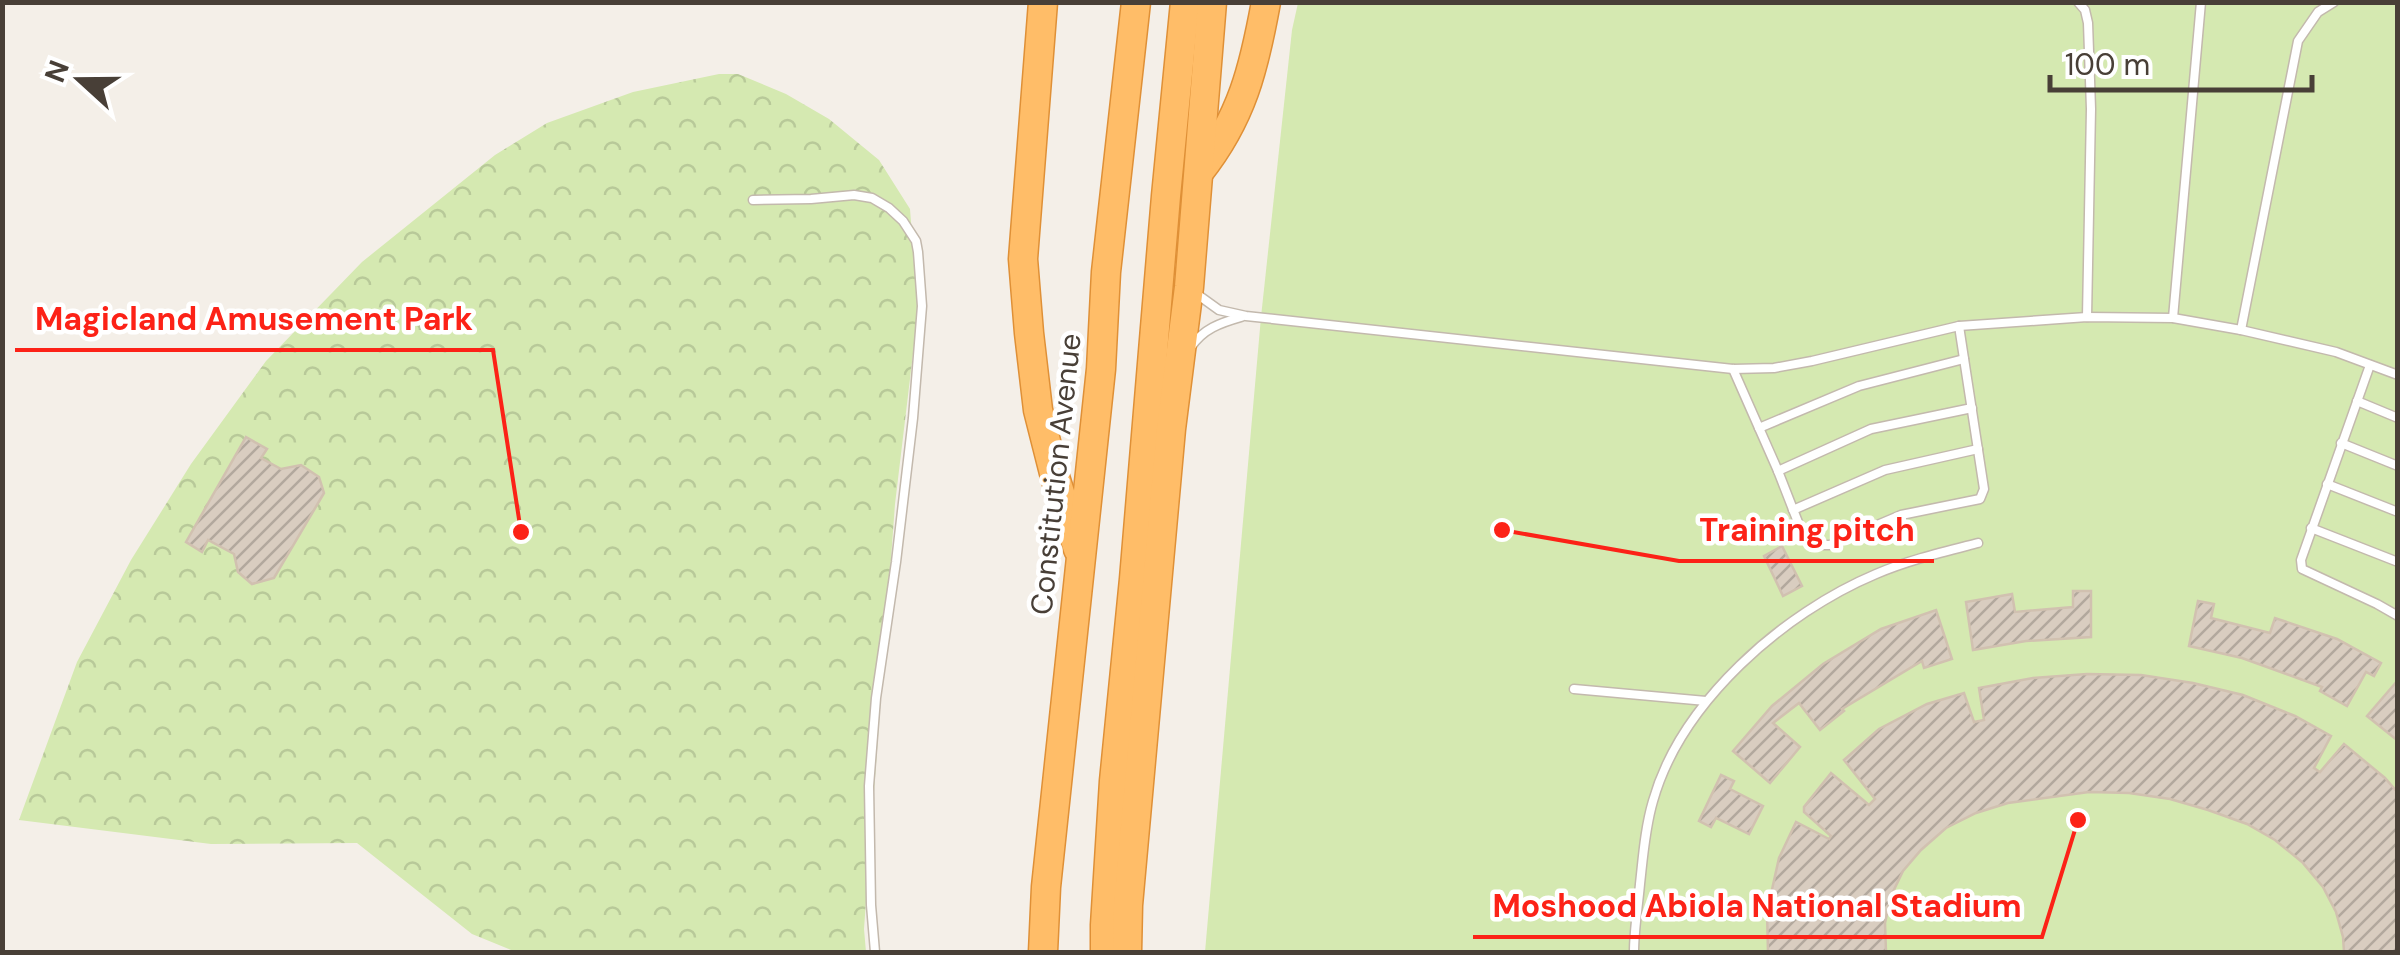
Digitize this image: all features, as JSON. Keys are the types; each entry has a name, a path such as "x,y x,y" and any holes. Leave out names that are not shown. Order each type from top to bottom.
{"highway":[{"path":"1043,2 1023,259 1038,410 1054,476 1081,558"},
{"name":"Constitution Avenue","path":"1043,952 1046,887 1101,369 1106,272 1136,2"},
{"path":"1105,952 1114,781 1185,2"},
{"path":"1127,952 1128,906 1212,2"},
{"path":"1198,185 1246,92 1266,2"}],"lane":[{"path":"2078,2 2088,22 2091,109 2087,317"},
{"path":"2173,318 2201,2"},
{"path":"2241,330 2298,42 2318,12 2334,2"},
{"path":"754,200 854,194 872,198 903,221 918,252 922,306 912,418 876,698 869,786 874,952"},
{"path":"1188,279 1219,310 1246,316 1733,369 1774,368 1812,361 1959,326 2087,317 2173,318 2241,330 2336,352 2398,375"},
{"path":"1179,366 1199,334 1246,316"},
{"path":"1733,369 1803,535 1818,545 1830,545 1901,515 1980,499 1984,489 1959,326"},
{"path":"1759,428 1859,386 1964,359"},
{"path":"2370,365 2311,528 2302,569 2398,616"},
{"path":"2357,401 2398,418"},
{"path":"1778,471 1871,429 1972,408"},
{"path":"2341,444 2398,466"},
{"path":"1793,510 1885,470 1978,450"},
{"path":"2327,484 2398,512"},
{"path":"2311,528 2398,562"},
{"path":"1634,952 1652,801 1676,745 1706,701 1766,642 1838,593 1920,557 1978,543"},
{"path":"1574,689 1706,701"}],"green space":[{"path":"1298,3 2397,3 2397,952 1205,952 1261,317"},
{"path":"719,74 738,74 786,94 829,119 879,160 910,209 918,312 895,504 864,929 866,952 516,952 472,934 357,843 211,844 19,820 77,662 131,560 191,464 266,361 362,262 495,155 547,123 633,92"}],"building":[{"path":"246,437 267,449 261,458 281,469 301,465 319,477 324,493 274,578 252,584 238,572 234,554 208,540 202,552 186,542"},
{"path":"1782,546 1802,586 1783,596 1764,556"},
{"path":"2073,591 2091,591 2091,637 2026,641 1973,650 1966,602 2012,594 2015,612 2073,607"},
{"path":"2198,601 2214,604 2211,618 2270,633 2275,618 2337,639 2381,663 2374,676 2366,672 2347,706 2320,691 2322,687 2242,658 2189,646"},
{"path":"1936,610 1952,659 1924,668 1922,661 1842,709 1820,730 1799,703 1773,723 1800,747 1770,783 1733,751 1772,706 1823,664 1881,629"},
{"path":"2087,674 2141,675 2243,695 2331,736 2314,768 2320,772 2344,744 2385,778 2398,793 2398,952 2344,952 2336,912 2323,887 2302,862 2247,824 2170,799 2089,792 2008,803 1946,828 1903,871 1891,896 1885,923 1886,952 1768,952 1767,912 1779,858 1796,822 1829,839 1831,836 1804,812 1804,807 1831,773 1869,805 1875,799 1844,760 1879,729 1927,704 1964,693 1974,722 1984,720 1979,688"},
{"path":"2398,680 2398,741 2367,716"},
{"path":"1721,775 1734,781 1730,789 1763,806 1749,834 1716,818 1711,827 1699,821"}],"place":[{"name":"Training pitch","path":"1502,530"},
{"name":"Magicland Amusement Park","path":"521,532"},
{"name":"Moshood Abiola National Stadium","path":"2078,820"}]}
